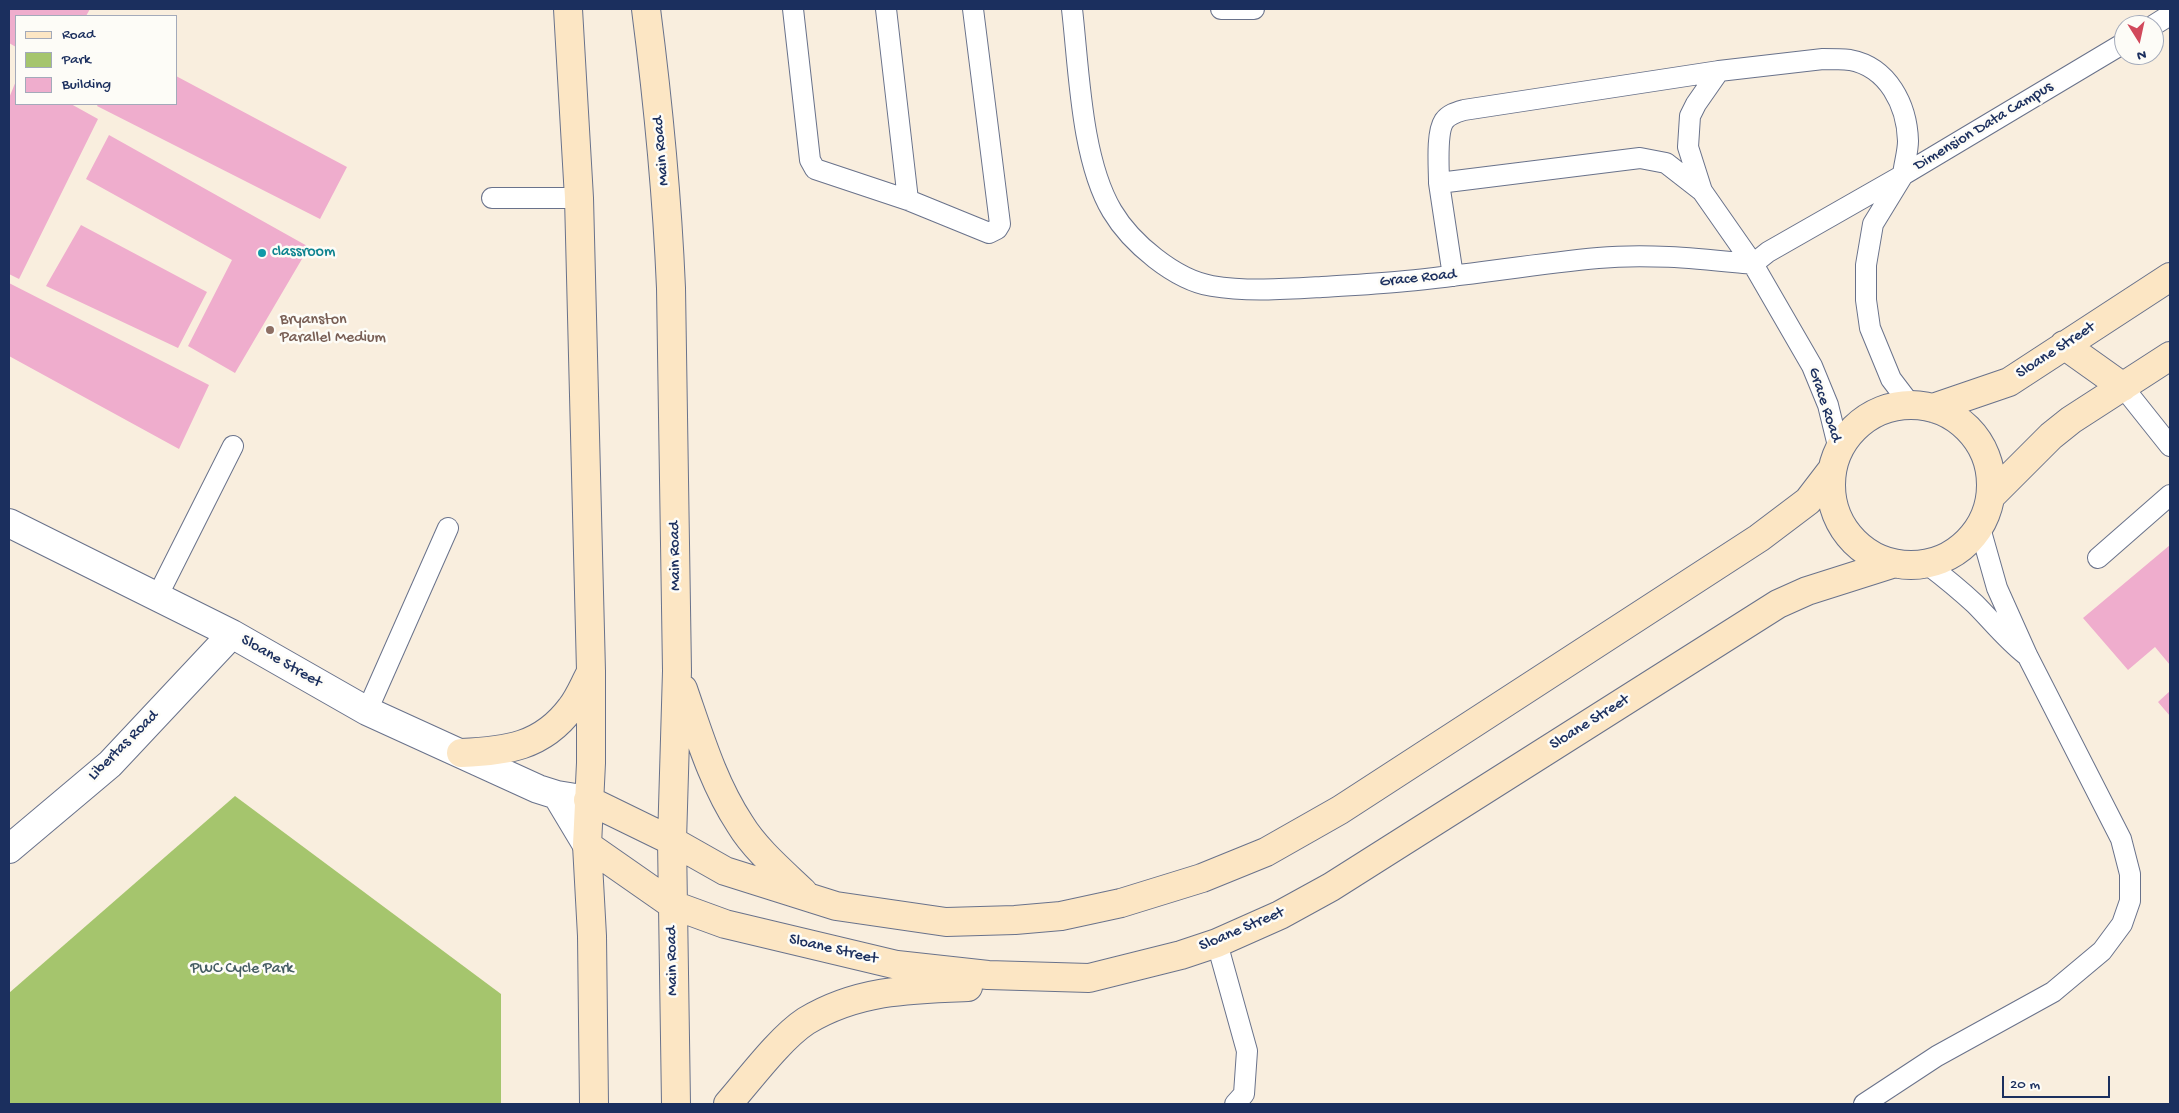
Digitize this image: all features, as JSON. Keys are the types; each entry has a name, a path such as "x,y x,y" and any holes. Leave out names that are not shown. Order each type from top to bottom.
{"street":[{"path":"568,9 580,198 592,671 591,763 587,845 592,936 594,1104"},
{"name":"Main Road","path":"646,9 658,107 669,226 677,671 672,841 676,1104"},
{"name":"Sloane Street","path":"1922,406 2010,382 2064,345 2164,284"},
{"path":"2064,345 2123,387"},
{"path":"1991,496 2050,436 2170,356"},
{"path":"1922,406 1954,417 1972,432 1985,451 1991,473 1989,507 1980,528 1966,544 1948,557 1927,564 1892,564 1870,554 1851,539 1837,518 1831,495 1835,460 1851,431 1868,417 1888,408 1922,406"},
{"name":"Sloane Street","path":"9,523 158,595 232,634 367,711 538,789 557,796 588,800 672,841 725,870 836,906 946,922 1015,920 1061,916 1121,902 1202,878 1266,852 1340,810 1758,538 1808,502 1835,460"},
{"name":"Sloane Street","path":"557,796 587,845 672,905 725,924 897,965 988,975 1089,978 1217,943 1280,915 1332,887 1778,604 1807,591 1892,564"},
{"name":"Libertas Road","path":"9,849 110,764 232,634"},
{"path":"461,753 498,752 521,746 538,737 558,722 572,707 592,671"},
{"path":"677,671 708,763 740,825 774,864 809,897"},
{"path":"728,1104 764,1062 805,1022 848,1001 903,989 985,986 1089,978"}],"lane":[{"path":"793,9 810,160 815,169 908,200 989,233 997,229 1000,224 973,9"},
{"path":"886,9 908,200"},
{"name":"Grace Road","path":"1072,9 1089,146 1099,185 1112,212 1131,237 1155,258 1180,274 1211,286 1271,290 1405,282 1599,258 1642,256 1752,264 1812,366 1828,405 1835,460"},
{"path":"1221,9 1254,9"},
{"name":"Dimension Data Campus","path":"1922,406 1892,379 1870,328 1866,300 1866,265 1873,224 1903,175 2114,49"},
{"path":"1453,276 1439,183 1440,131 1443,122 1455,112 1719,71 1823,59 1850,60 1874,69 1890,84 1899,99 1908,141 1903,175 1768,252 1752,264 1702,191 1688,147 1690,116 1719,71"},
{"path":"1439,183 1640,158 1666,163 1702,191"},
{"path":"492,198 580,198"},
{"path":"2123,387 2170,446"},
{"path":"158,595 233,446"},
{"path":"2098,558 2170,495"},
{"path":"367,711 448,528"},
{"path":"1864,1104 1937,1056 2053,992 2102,951 2122,924 2130,901 2130,874 2121,839 2027,655 1997,588 1980,528"},
{"path":"1927,564 1950,580 1976,605 2006,639 2027,655"},
{"path":"1217,943 1247,1051 1245,1101"}],"green space":[{"name":"PWC Cycle Park","path":"235,796 501,994 501,1104 9,1104 9,993"}],"building":[{"path":"9,9 90,9 87,15 15,15 15,46 9,43"},
{"name":"classroom","path":"178,77 347,167 320,219 97,106 178,105"},
{"path":"15,83 15,105 73,105 98,119 19,279 9,274 9,98"},
{"name":"classroom","path":"109,135 309,247 235,373 188,346 232,260 86,179"},
{"path":"81,225 207,292 178,348 46,286"},
{"path":"9,283 209,385 179,449 9,356"},
{"path":"2170,545 2170,665 2155,647 2128,670 2083,618"},
{"path":"2170,691 2170,716 2158,702"}],"place":[{"name":"classroom","path":"262,253"},
{"name":"Bryanston Parallel Medium","path":"270,330"}]}
